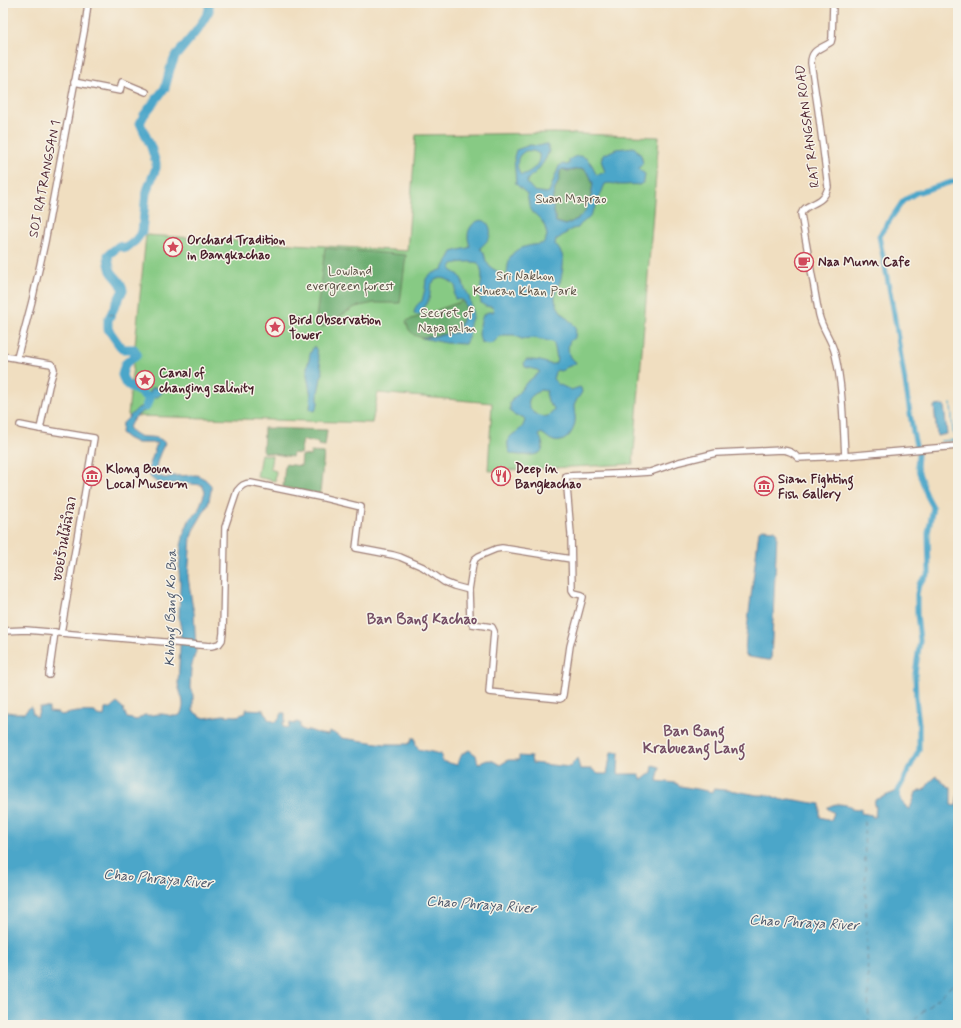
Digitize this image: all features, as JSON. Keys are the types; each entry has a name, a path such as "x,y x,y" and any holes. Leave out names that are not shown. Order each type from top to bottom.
{"street":[{"name":"SOI RATRANGSAN 1","path":"17,358 32,301 55,191 88,3"},
{"name":"RAT RANGSAN ROAD","path":"833,3 831,42 814,52 811,56 828,187 827,193 824,197 803,209 802,214 820,321 833,348 840,380 845,456"},
{"path":"74,82 120,91 122,82 146,92"},
{"path":"3,356 51,364 54,369 40,429 20,425"},
{"name":"ซอยร้านไม้ฉำฉา","path":"40,429 94,438 58,632"},
{"path":"571,559 509,549 496,549 479,556 475,560 469,590 470,620 472,624 492,627 494,631 489,692 562,698 570,646 583,597 572,590 571,534 566,476 650,472 679,462 716,453 782,450 793,453 798,458 845,456 958,446"},
{"path":"3,631 26,630 199,645 219,644 222,640 223,633 225,527 237,491 246,483 324,498 361,507 356,548 392,555 423,567 444,582 469,590"},
{"path":"49,675 58,632"}],"green space":[{"name":"Sri Nakhon Khuean Khan Park","path":"555,133 659,137 633,464 488,471 492,403 378,393 372,423 137,416 142,411 147,410 150,400 159,396 159,388 152,388 143,406 138,408 130,416 128,415 146,235 407,251 416,135"},
{"name":"Suan Maprao","path":"562,169 568,171 584,169 590,176 593,184 591,196 585,212 579,218 566,225 556,222 552,203 560,171"},
{"name":"Lowland evergreen forest","path":"325,248 406,255 400,303 374,303 355,307 323,327 315,326"},
{"name":"Secret of Napa palm","path":"463,301 467,310 461,324 461,332 422,338 414,335 409,330 406,321"},
{"path":"264,428 327,430 325,446 318,445 318,442 303,440 300,454 293,453 292,457 263,452"},
{"path":"311,452 324,453 320,494 283,487 285,464 301,466 302,455 310,456"},
{"path":"261,454 272,456 270,469 276,471 275,481 257,477"}],"water":[{"path":"546,144 549,150 548,155 542,165 527,181 534,191 549,192 559,166 569,164 569,160 576,156 586,158 597,175 605,172 601,160 603,155 616,149 634,147 641,155 643,163 638,169 645,174 644,182 639,185 605,184 589,217 578,228 572,229 556,240 555,244 560,250 563,258 563,270 555,295 555,300 562,313 576,327 575,337 570,341 568,348 570,357 576,362 563,370 557,370 553,379 558,384 571,390 580,387 582,392 576,400 574,406 575,420 573,430 565,439 562,441 554,441 541,433 539,435 543,445 541,452 534,455 518,455 509,452 508,440 523,426 525,420 523,417 515,416 512,413 510,410 510,403 526,383 540,372 525,367 524,363 526,360 550,364 556,363 557,361 553,342 533,338 521,339 514,335 503,335 493,343 488,344 481,342 479,332 483,315 488,312 493,312 494,310 492,307 485,306 481,303 480,293 482,273 478,263 475,262 456,263 453,264 451,268 451,270 459,275 462,280 470,300 473,316 470,323 469,336 465,344 446,343 422,338 461,332 461,324 467,310 463,300 455,299 454,294 456,288 451,282 444,278 436,279 430,288 429,299 421,313 418,315 414,313 416,306 422,301 426,279 429,275 443,269 452,252 468,248 470,246 468,232 470,227 477,221 485,221 490,230 488,239 480,248 484,253 486,261 490,267 505,278 507,277 508,263 515,251 545,242 547,235 542,221 530,210 527,194 516,184 514,157 516,150 530,145 539,146","holes":["525,151 536,152 539,154 539,158 537,165 534,168 521,175 518,168 518,160 520,155","562,169 568,171 584,169 590,176 593,184 591,196 585,212 579,218 566,225 556,222 553,206 553,196 560,171","540,390 547,391 548,401 554,408 551,413 547,416 543,416 533,412 529,403 532,396"]},
{"path":"314,346 323,373 318,393 318,404 315,411 310,409 311,396 307,376 307,367 310,354"},
{"name":"Chao Phraya River","path":"152,388 159,388 163,392 159,396 150,400 147,410 135,417 129,429 138,436 158,438 165,443 157,462 156,475 165,478 197,475 205,479 211,485 208,505 191,537 188,577 194,612 196,651 191,668 190,688 193,695 193,711 205,718 223,715 237,716 246,713 246,709 264,710 268,719 275,722 279,719 282,713 285,713 285,722 283,722 283,727 289,728 290,723 295,724 296,722 300,723 300,728 305,731 309,730 328,735 329,732 342,738 385,744 408,744 411,742 412,738 415,738 418,749 441,754 442,761 457,765 462,754 469,750 476,755 478,764 489,760 500,765 508,760 519,760 519,756 531,757 532,763 570,767 577,758 580,769 592,769 598,774 607,774 611,752 619,752 618,774 639,774 642,780 652,772 653,765 660,767 657,781 676,783 680,786 713,792 714,789 736,791 757,795 769,795 782,800 789,799 820,804 820,817 831,820 834,813 827,808 838,804 851,806 851,809 858,810 861,808 861,813 875,817 875,800 898,791 903,803 909,810 916,792 924,790 937,776 942,782 951,788 951,805 956,806 958,793 958,1025 3,1025 3,711 24,713 31,706 33,714 37,717 40,707 49,708 49,712 58,713 61,715 78,712 95,712 97,715 104,716 105,709 111,708 117,703 123,708 127,718 137,720 144,715 161,714 177,716 180,715 183,707 178,684 181,629 179,619 179,571 181,546 190,518 198,511 205,492 202,485 180,483 164,484 156,482 150,477 149,467 157,443 137,443 121,433 122,424 138,408 143,406"},
{"path":"944,405 947,434 937,436 934,406"},
{"path":"762,529 775,530 777,534 771,660 749,657 746,656 745,652 759,531"}],"waterway":[{"name":"Khlong Bang Ko Bua","path":"146,407 149,398 125,383 122,375 125,364 137,354 134,349 122,349 108,329 108,320 123,290 120,282 111,271 108,255 119,246 126,248 135,241 142,232 146,193 156,168 156,163 151,147 140,123 144,115 165,88 175,57 198,29 209,11 209,3"},
{"path":"898,798 898,791 919,750 919,724 915,674 920,640 917,614 917,594 919,584 929,573 928,533 933,507 927,496 917,467 918,454 913,432 894,313 879,236 903,201 916,193 958,179"},
{"path":"951,404 953,434"},
{"path":"941,441 958,440"}],"ferry route":[{"path":"109,314 114,315"},
{"path":"864,821 869,1025"},
{"path":"908,1025 958,980"}],"place":[{"name":"Orchard Tradition in Bangkachao","path":"173,247"},
{"name":"Naa Munn Cafe","path":"804,262"},
{"name":"Bird Observation Tower","path":"275,327"},
{"name":"Canal of changing salinity","path":"145,380"},
{"name":"Klong Boun Local Museum","path":"92,476"},
{"name":"Deep in Bangkachao","path":"501,476"},
{"name":"Siam Fighting Fish Gallery","path":"764,486"}],"district":[{"name":"Ban Bang Kachao","path":"422,620"},
{"name":"Ban Bang Krabueang Lang","path":"694,740"}]}
